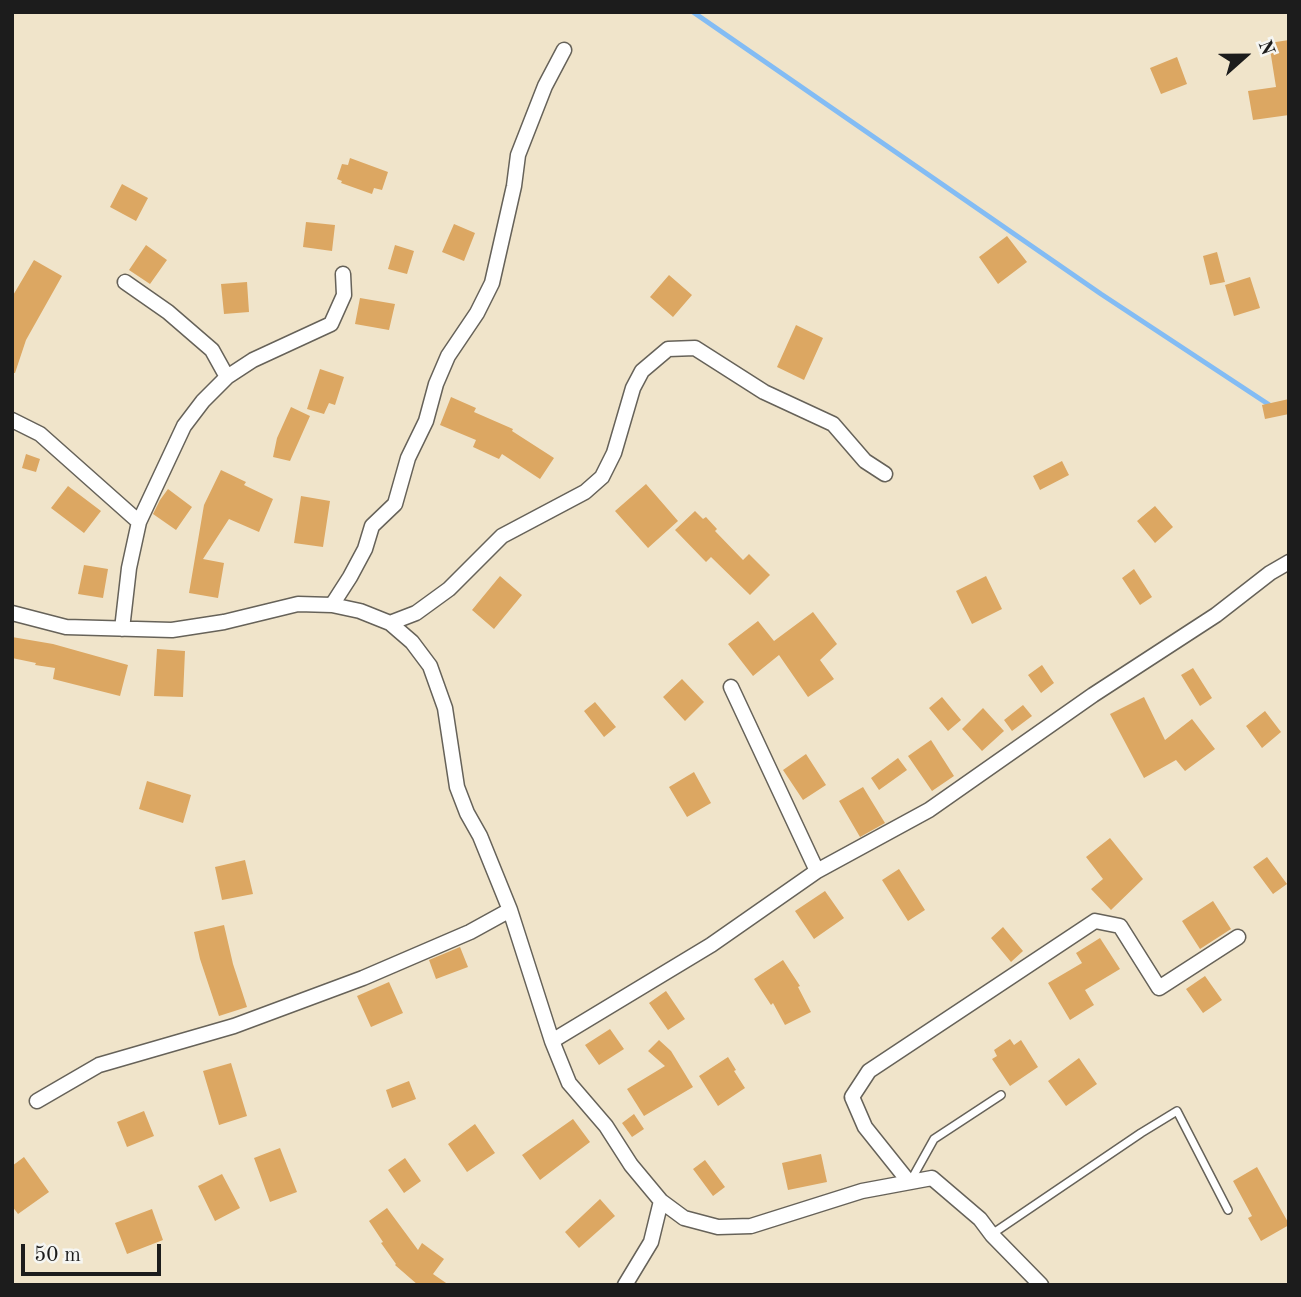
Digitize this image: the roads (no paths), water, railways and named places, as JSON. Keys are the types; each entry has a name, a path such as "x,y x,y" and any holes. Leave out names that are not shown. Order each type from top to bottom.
{"street":[{"path":"332,605 365,549 372,526 395,504 408,458 426,421 436,384 448,356 477,313 492,283 514,186 518,155 545,86 564,50"},
{"path":"122,629 129,568 139,522 184,426 203,401 227,377 253,360 331,324 344,295 343,274"},
{"path":"125,282 168,312 212,350 227,377"},
{"path":"390,622 416,613 449,589 502,536 585,492 602,477 614,453 633,388 642,372 668,349 695,348 764,392 833,424 865,461 885,474"},
{"path":"12,420 40,434 139,522"},
{"path":"552,1041 711,945 817,872 929,810 1093,695 1216,615 1270,573 1289,562"},
{"path":"12,613 66,627 172,630 223,622 298,604 332,605 360,611 390,622 412,642 430,666 445,708 457,787 467,813 480,835 510,910 552,1041 569,1083 606,1126 631,1165 661,1201 684,1218 718,1227 751,1226 862,1191 932,1178 980,1219 1041,1285"},
{"path":"731,687 817,872"},
{"path":"37,1101 99,1065 234,1026 363,978 470,932 510,910"},
{"path":"909,1182 865,1127 852,1097 869,1072 1095,921 1120,926 1159,988 1238,937"},
{"path":"625,1285 651,1242 661,1201"}],"lane":[{"path":"909,1182 934,1139 1001,1095"},
{"path":"992,1235 1177,1111 1228,1210"}],"waterway":[{"path":"693,12 1101,294 1271,406"}]}
